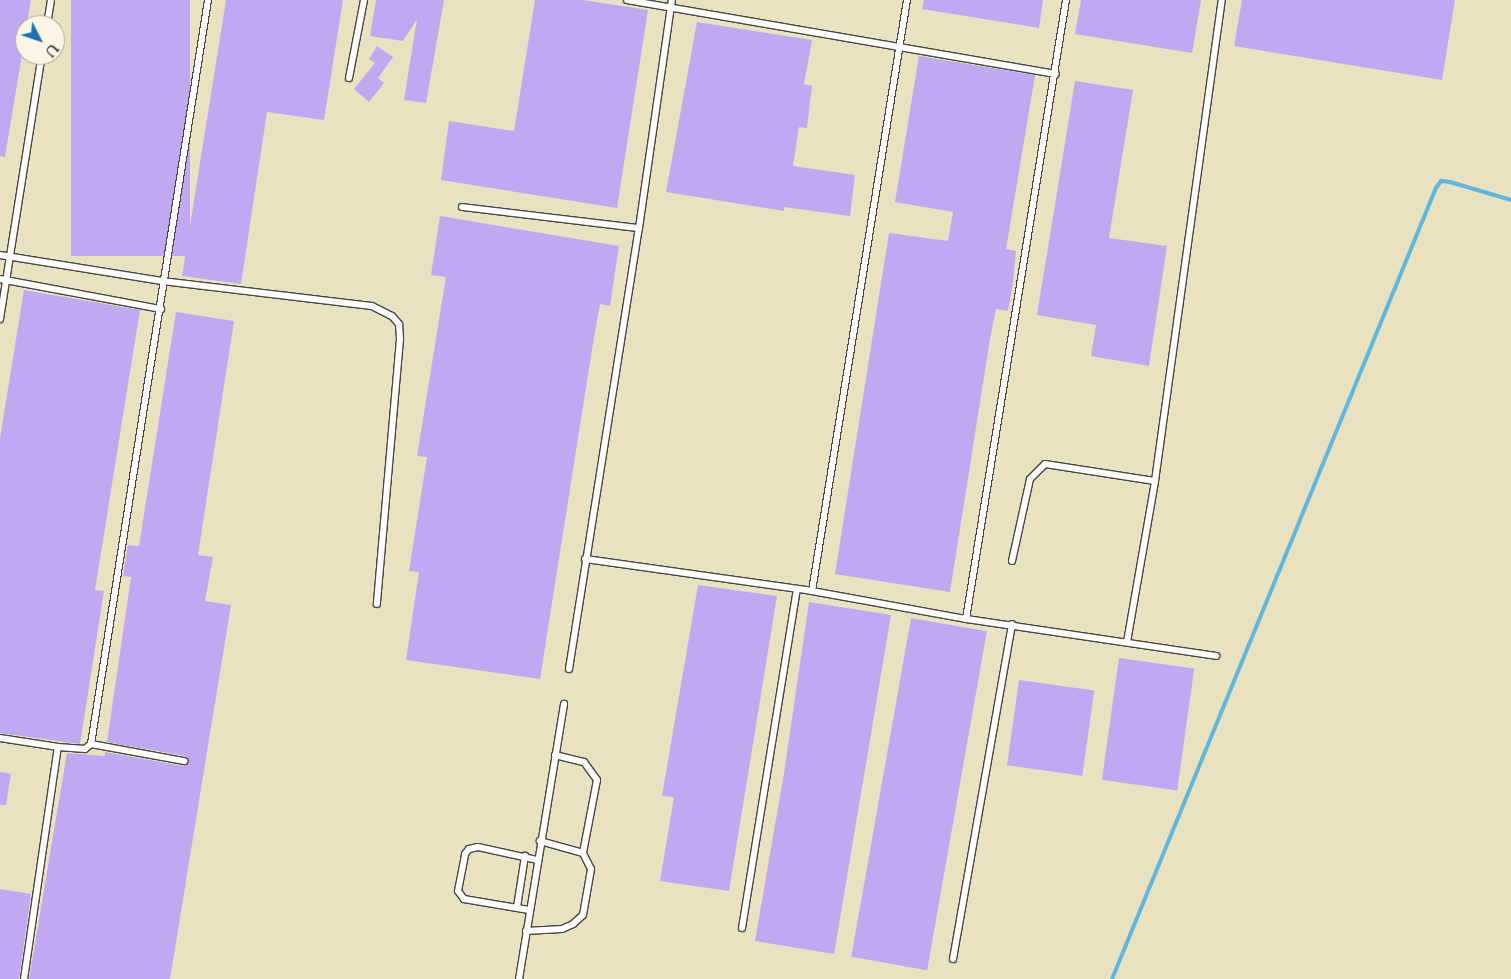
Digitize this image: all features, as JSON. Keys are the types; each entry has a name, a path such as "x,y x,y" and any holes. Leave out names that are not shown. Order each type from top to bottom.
{"lane":[{"path":"49,15 51,0"},
{"path":"0,738 85,749 91,744 161,309 162,282 208,0"},
{"path":"349,78 364,0"},
{"path":"627,0 1056,74"},
{"path":"569,668 639,228 672,0"},
{"path":"812,591 907,0"},
{"path":"966,619 1056,74 1066,0"},
{"path":"1127,642 1155,481 1222,0"},
{"path":"0,319 3,280 10,256 40,65"},
{"path":"462,208 639,228"},
{"path":"0,254 162,282 372,306 384,310 399,324 377,604"},
{"path":"3,280 161,309"},
{"path":"1012,560 1030,479 1045,464 1155,481"},
{"path":"585,559 812,591 966,619 1012,624 1216,656"},
{"path":"742,928 797,589"},
{"path":"953,959 1012,624"},
{"path":"519,979 540,841 564,704"},
{"path":"91,744 184,760"},
{"path":"24,979 58,747"},
{"path":"526,931 562,929 573,924 583,915 590,870 583,853 597,780 584,762 555,754"},
{"path":"540,841 583,853"},
{"path":"529,910 464,899 458,891 465,854 469,849 478,847 537,860"},
{"path":"517,907 525,856"}],"building":[{"path":"0,0 31,0 29,15 15,15 15,65 20,65 5,157 0,156"},
{"path":"71,0 190,0 190,256 71,256"},
{"path":"226,0 343,0 324,120 267,112 241,284 182,276"},
{"path":"376,0 444,0 426,103 404,100 417,19 403,41 370,36"},
{"path":"535,0 583,0 648,10 617,208 441,180 449,121 514,131"},
{"path":"924,0 1043,0 1039,28 922,9"},
{"path":"1081,0 1201,0 1192,53 1075,34"},
{"path":"1242,0 1455,0 1442,80 1234,46"},
{"path":"697,22 812,40 804,84 812,86 807,128 799,127 793,166 855,175 850,216 784,207 784,211 666,192"},
{"path":"377,46 393,57 378,78 384,83 369,102 354,89 375,63 369,59"},
{"path":"919,56 1035,75 1006,249 1016,251 1013,282 1008,311 996,309 950,592 835,574 889,233 948,241 953,212 895,202"},
{"path":"1075,81 1133,90 1109,238 1167,246 1149,366 1091,356 1096,325 1037,315"},
{"path":"440,216 619,246 610,306 600,304 540,679 406,660 419,572 409,571 427,457 417,456 446,277 431,275"},
{"path":"24,290 140,310 95,590 104,591 80,744 0,733 0,438"},
{"path":"176,312 234,321 198,555 213,557 205,601 231,605 170,979 29,979 67,753 105,756 105,752 183,766 189,762 185,756 107,742 131,577 123,576 128,545 139,546"},
{"path":"698,585 777,596 729,891 660,881 674,797 662,796"},
{"path":"809,602 891,615 834,954 755,941 784,773"},
{"path":"911,618 987,631 927,970 851,957"},
{"path":"1119,658 1194,669 1177,790 1102,780"},
{"path":"1019,680 1094,691 1082,776 1007,765"},
{"path":"0,772 11,774 6,805 0,805"},
{"path":"0,889 31,894 19,979 0,979"}],"waterway":[{"path":"1112,979 1436,188 1441,181 1450,182 1511,200"}]}
